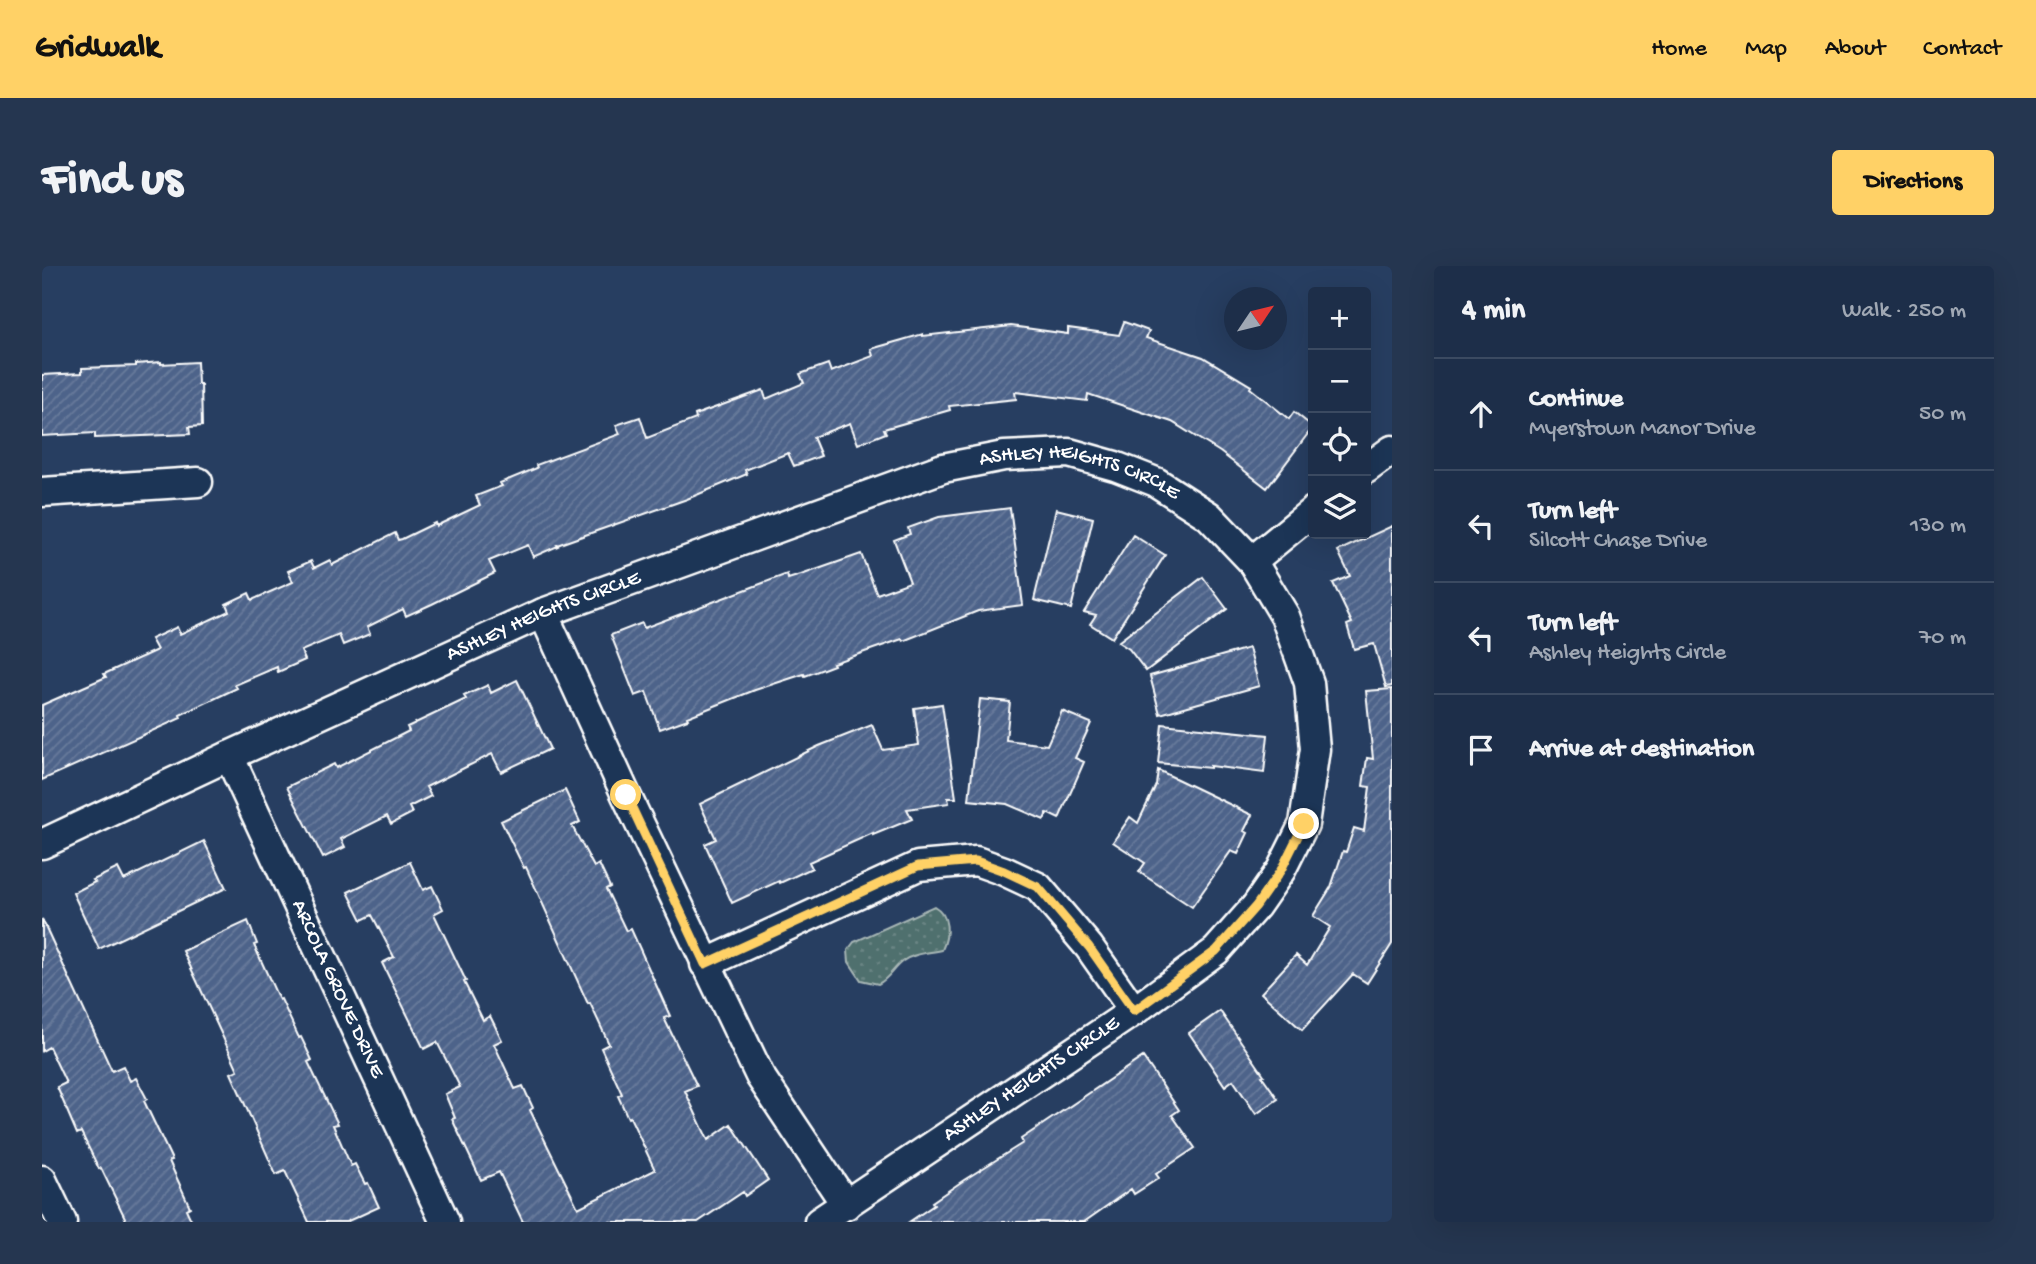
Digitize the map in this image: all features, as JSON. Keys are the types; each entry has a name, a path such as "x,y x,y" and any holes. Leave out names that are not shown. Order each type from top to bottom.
{"street":[{"path":"1371,465 1392,450"},
{"name":"ASHLEY HEIGHTS CIRCLE","path":"42,844 543,612 943,468 1004,456 1069,453 1156,481 1209,516 1252,561 1285,616 1309,683 1315,749 1304,824 1281,870 1256,906 1216,951 1134,1011 819,1222"},
{"path":"42,492 198,482"},
{"path":"1252,561 1308,515"},
{"path":"543,612 705,964 760,1076 846,1205"},
{"name":"ARCOLA GROVE DRIVE","path":"229,756 446,1222"},
{"path":"705,964 918,866 976,861 1038,887 1089,947 1134,1011"},
{"path":"42,1180 62,1222"}],"green space":[{"path":"934,906 943,915 947,926 942,950 907,958 878,984 861,980 849,962 848,950 854,942"}],"building":[{"path":"1124,322 1149,331 1146,338 1203,357 1251,386 1250,388 1289,419 1294,412 1308,423 1308,434 1267,488 1220,452 1172,422 1088,394 1087,401 1015,392 1016,399 949,406 950,410 884,429 886,433 858,444 850,423 813,437 821,456 794,466 788,453 745,470 747,474 687,499 557,545 533,557 528,545 489,561 495,573 432,604 406,616 403,609 367,627 370,634 343,645 339,635 301,651 305,660 278,672 277,667 235,685 237,688 180,715 181,718 42,780 42,705 106,677 104,674 157,650 151,639 177,627 180,634 229,611 226,604 249,593 252,600 293,582 288,571 311,561 314,568 330,560 332,565 395,533 398,540 435,523 436,526 480,505 476,496 537,468 536,465 620,434 616,425 640,417 647,438 696,419 695,415 763,390 766,399 804,383 800,374 828,364 831,372 873,356 871,349 923,334 1011,326 1068,334 1068,328 1119,335"},
{"path":"197,362 198,384 201,384 202,426 189,427 190,434 95,438 95,433 42,436 42,375 82,373 82,368"},
{"path":"1010,508 1023,605 978,611 903,641 902,639 833,663 834,665 805,676 804,674 755,690 660,729 646,692 635,696 611,635 642,623 644,628 787,574 788,579 861,554 877,594 910,582 894,540 910,534 908,528 939,517"},
{"path":"1056,509 1093,518 1071,609 1034,600"},
{"path":"1392,526 1392,686 1386,687 1374,644 1354,649 1347,625 1352,623 1333,583 1350,576 1338,551 1364,539 1371,539 1371,536"},
{"path":"1133,535 1165,555 1112,638 1090,624 1096,615 1084,612"},
{"path":"1203,577 1227,609 1146,671 1129,649 1118,642"},
{"path":"1249,648 1259,686 1160,714 1150,676"},
{"path":"517,680 550,749 501,772 492,754 426,787 431,796 409,807 412,813 391,824 387,816 341,839 345,847 323,858 287,787 334,764 336,768 409,731 407,727 466,699 464,696 488,685 491,693"},
{"path":"1392,689 1392,944 1367,983 1353,974 1302,1030 1261,993 1296,955 1307,965 1330,927 1313,916 1331,887 1354,828 1364,831 1370,787 1363,786 1367,758 1373,759 1366,691"},
{"path":"980,699 1010,702 1006,740 1047,745 1062,711 1091,723 1075,758 1084,762 1059,819 1047,813 1044,820 1007,804 969,800"},
{"path":"942,704 956,798 948,798 949,803 907,809 912,819 873,833 809,862 812,868 732,903 705,844 716,839 700,804 819,746 872,725 883,750 919,745 914,708"},
{"path":"1162,724 1268,735 1264,773 1158,763"},
{"path":"1158,770 1252,815 1244,831 1248,833 1238,854 1231,851 1192,907 1139,872 1145,863 1113,842 1130,817 1138,823 1156,785"},
{"path":"565,790 580,822 572,826 594,867 599,864 610,887 606,889 626,931 631,929 670,1016 664,1018 697,1086 685,1091 708,1140 731,1124 768,1180 745,1196 743,1192 698,1222 523,1222 499,1172 481,1180 452,1119 455,1118 445,1094 460,1087 437,1042 424,1049 382,963 394,957 372,915 362,920 348,892 410,862 423,890 432,886 443,909 434,914 466,981 464,982 483,1020 490,1016 502,1040 494,1044 515,1089 523,1086 533,1108 530,1110 578,1208 655,1170 618,1096 622,1094 601,1048 609,1044 526,867 524,868 501,821"},
{"path":"204,841 226,888 99,949 73,893 118,868 124,880"},
{"path":"42,919 112,1071 123,1066 130,1081 136,1078 147,1099 144,1101 172,1160 169,1161 190,1207 186,1209 192,1222 127,1222 81,1132 77,1134 57,1087 66,1083 49,1047 42,1051"},
{"path":"248,921 257,944 254,945 279,1000 281,999 312,1060 308,1062 338,1124 333,1125 351,1166 355,1164 365,1184 368,1183 379,1207 346,1222 309,1222 285,1171 276,1175 231,1073 238,1070 183,951"},
{"path":"1220,1011 1278,1099 1256,1114 1233,1080 1225,1086 1189,1033"},
{"path":"1143,1057 1179,1110 1172,1115 1195,1148 1156,1174 1159,1178 1134,1194 1131,1189 1084,1222 909,1222 934,1205 932,1202 1023,1143 1021,1139"}],"route":[{"path":"626,795 705,964 918,866 976,861 1038,887 1089,947 1134,1011 1216,951 1256,906 1281,870 1304,824"}]}
